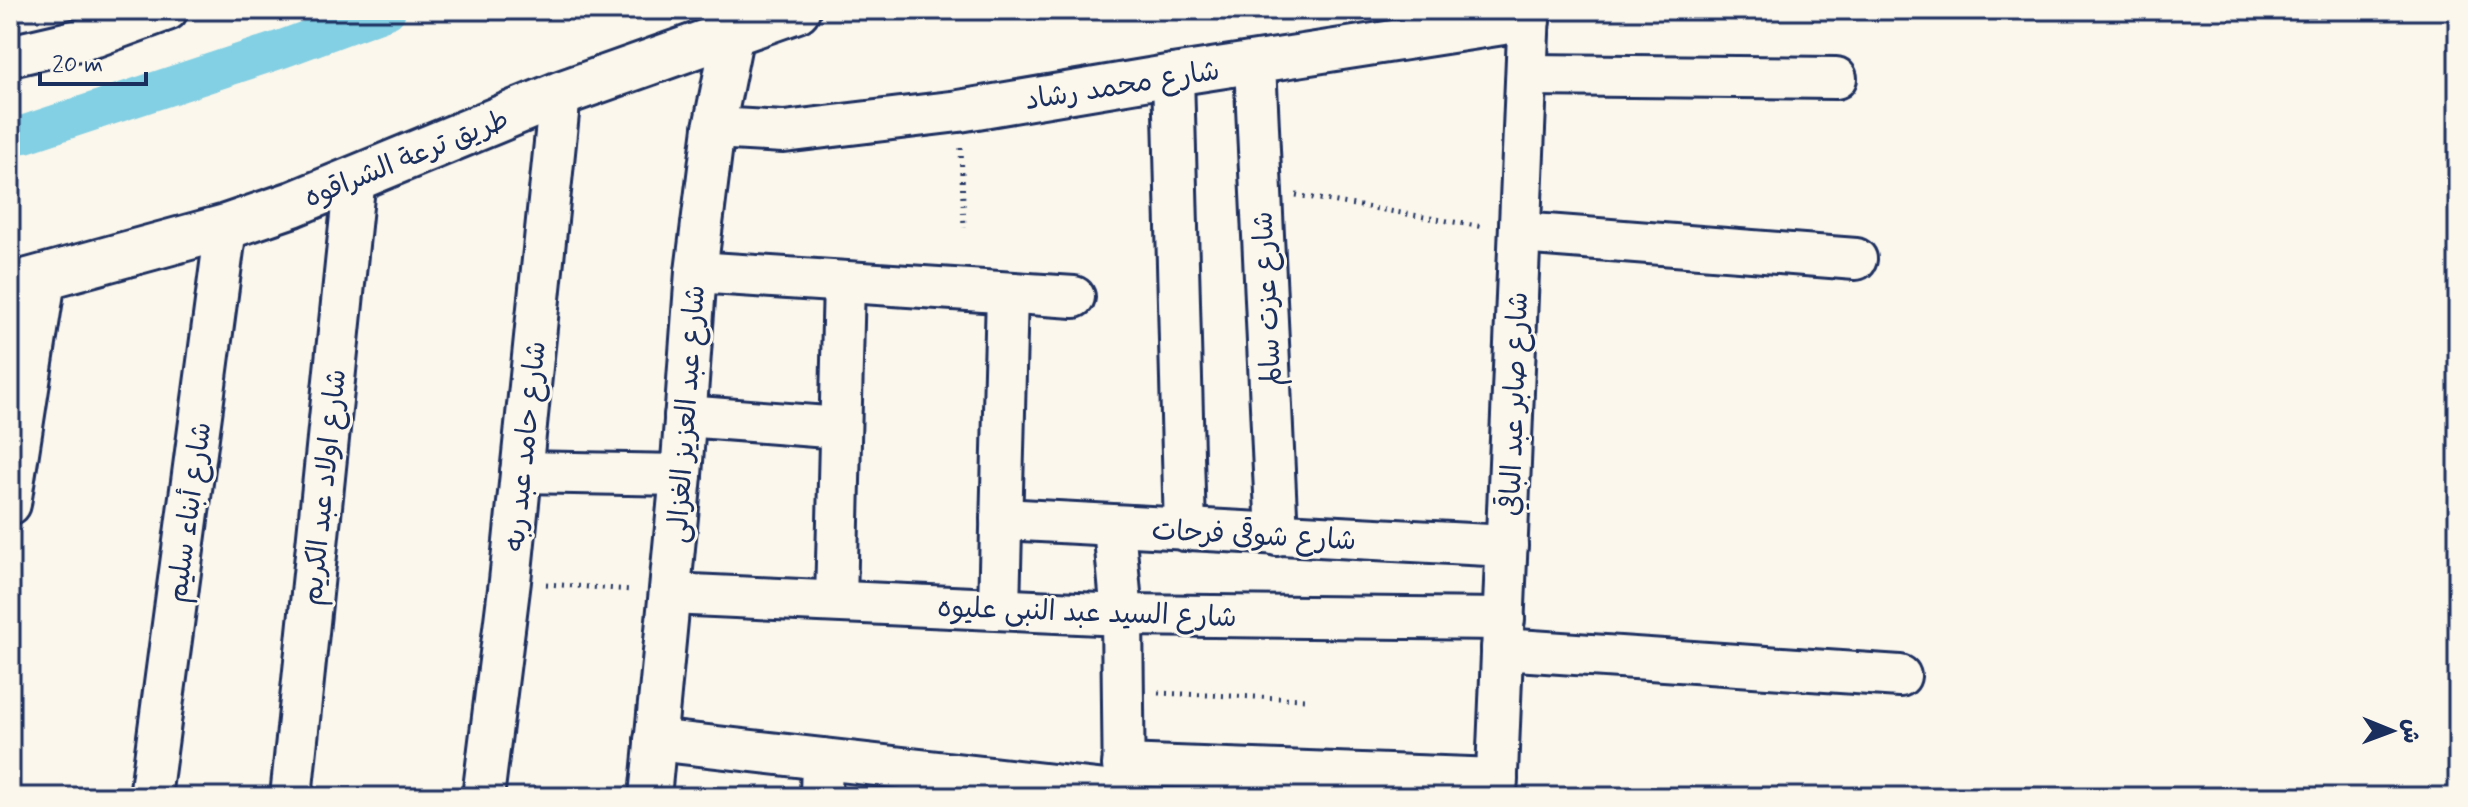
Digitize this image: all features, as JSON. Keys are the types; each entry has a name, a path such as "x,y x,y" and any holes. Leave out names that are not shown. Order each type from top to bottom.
{"street":[{"path":"10,56 96,36 167,10"},
{"name":"طريق ترعة الشراقوه","path":"28,283 226,227 293,204 560,94 797,10"},
{"name":"شارع محمد رشاد","path":"714,128 784,132 959,111 1255,64 1529,15"},
{"name":"شارع صابر عبد الباقي","path":"1496,788 1529,15"},
{"name":"شارع عبد العزيز الغزالى","path":"650,797 681,475 696,272 714,128 733,33"},
{"name":"شارع عزت سالم","path":"1255,64 1277,535"},
{"path":"1173,75 1185,530"},
{"path":"1527,75 1836,78"},
{"name":"شارع حامد عبد ربه","path":"483,797 510,581 560,94"},
{"name":"شارع اولاد عبد الكريم","path":"291,797 355,177"},
{"name":"شارع أبناء سليم","path":"150,797 226,227"},
{"path":"1520,233 1856,259"},
{"path":"696,272 1074,297"},
{"path":"836,601 844,282"},
{"path":"10,504 28,283"},
{"path":"999,608 1007,293"},
{"path":"685,416 840,428"},
{"path":"521,472 681,475"},
{"name":"شارع شوقى فرحات","path":"1001,519 1507,546"},
{"path":"1114,527 1122,615 1124,785"},
{"name":"شارع السيد عبد النبى عليوه","path":"670,594 1503,634 1900,676"},
{"path":"655,740 822,778 1124,785 1496,788"}],"path":[{"path":"959,111 964,228"},
{"path":"1261,189 1520,233"},
{"path":"510,581 670,594"},
{"path":"1123,692 1305,699"}],"waterway":[{"path":"10,136 25,134 282,49 387,10"}]}
